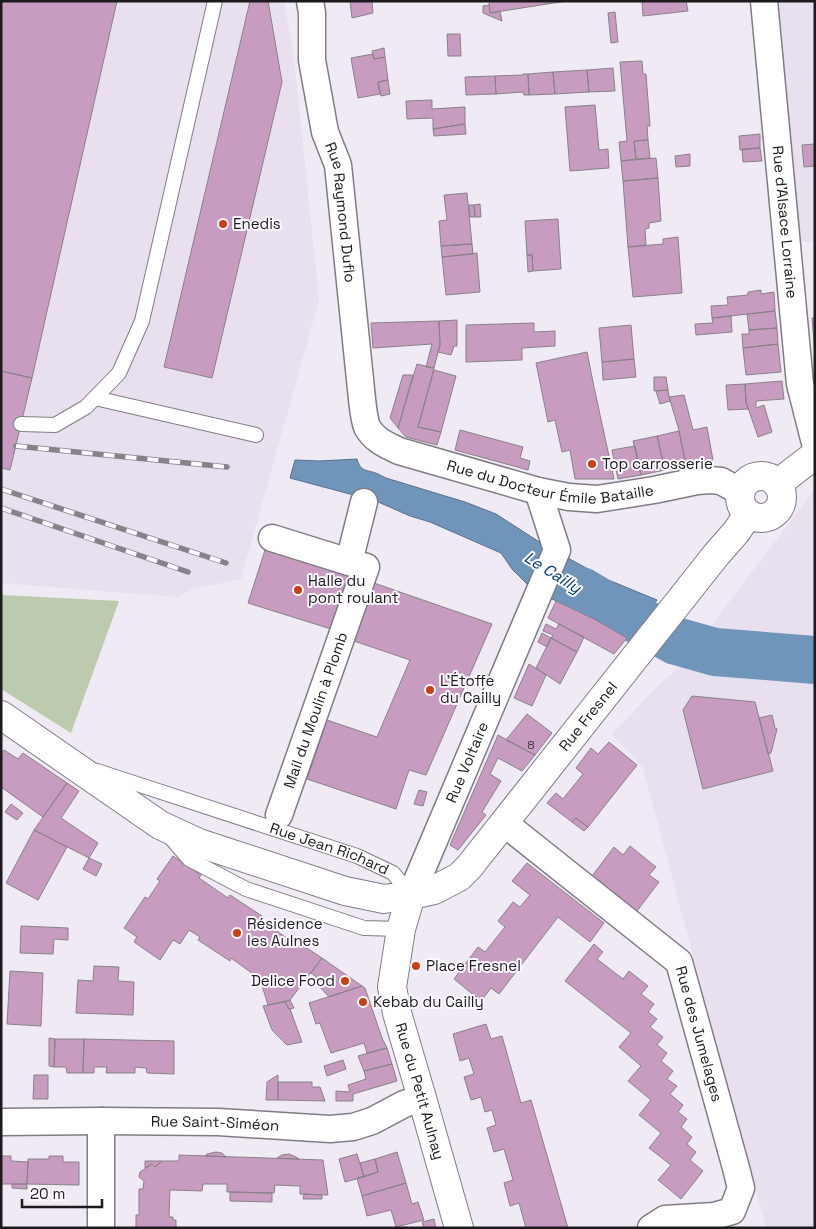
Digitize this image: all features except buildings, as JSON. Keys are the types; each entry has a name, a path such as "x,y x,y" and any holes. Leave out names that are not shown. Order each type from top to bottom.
{"street":[{"name":"Rue Raymond Duflo","path":"310,1 312,13 312,60 325,132 338,165 362,399 367,426"},
{"name":"Rue d'Alsace Lorraine","path":"764,1 800,384 815,443"},
{"name":"Rue du Docteur Émile Bataille","path":"367,426 382,443 400,450 538,491 569,497 597,499 654,490 698,480 710,480 721,481 744,503"},
{"path":"777,484 815,455"},
{"path":"756,477 768,477 777,484 782,493 781,504 775,513 766,518 757,518 744,503 746,482 756,477"},
{"name":"Rue Voltaire","path":"411,896 558,550 538,491"},
{"path":"272,538 349,562 364,502"},
{"name":"Rue Fresnel","path":"411,896 434,890 459,877 469,867 737,531 744,503"},
{"name":"Mail du Moulin à Plomb","path":"280,815 366,567 349,562"},
{"name":"Rue Jean Richard","path":"1,715 160,825 200,843 345,891 384,899 411,896"},
{"name":"Rue des Jumelages","path":"504,823 679,962 741,1188 732,1211 714,1216 665,1219 651,1228"},
{"name":"Rue du Petit Aulnay","path":"411,896 400,929 392,987 397,1013 459,1228"},
{"name":"Rue Saint-Siméon","path":"1,1122 101,1120 218,1122 330,1129 353,1127 372,1121 404,1104 422,1098"},
{"path":"100,1228 101,1120"}],"lane":[{"path":"21,424 54,425 86,407 119,373 142,321 215,1"},
{"path":"95,398 256,435"},
{"name":"Rue Jean Richard","path":"72,763 357,856 394,873 411,896"},
{"name":"Rue Jean Richard","path":"160,825 189,859 246,890 364,928 400,929"}],"shaded area":[{"path":"1,1 284,1 294,58 319,300 241,579 193,589 178,597 1,583"},
{"path":"776,1 815,1 815,242 794,242"},
{"path":"815,489 815,1228 766,1228 643,768 612,734 663,681 679,668"}],"green space":[{"path":"1,595 119,601 71,733 1,689"}],"water":[{"path":"357,459 360,467 365,470 465,502 496,514 549,547 531,588 512,569 501,553 376,501 290,478 295,460"},
{"path":"568,558 606,579 657,600 627,638 596,620 550,598"},
{"path":"691,622 708,632 815,643 815,674 662,659"}],"waterway":[{"name":"Le Cailly","path":"581,591 608,607 640,621 676,641 715,652 815,660"}],"railway":[{"path":"16,446 227,467"},
{"path":"1,489 226,563"},
{"path":"1,508 188,572"}],"place":[{"name":"Enedis","path":"223,224"},
{"name":"Top carrosserie","path":"592,464"},
{"name":"Halle du pont roulant","path":"298,590"},
{"name":"L'Étoffe du Cailly","path":"430,690"},
{"name":"Résidence les Aulnes","path":"237,933"},
{"name":"Place Fresnel","path":"416,966"},
{"name":"Delice Food","path":"345,981"},
{"name":"Kebab du Cailly","path":"363,1002"}]}
